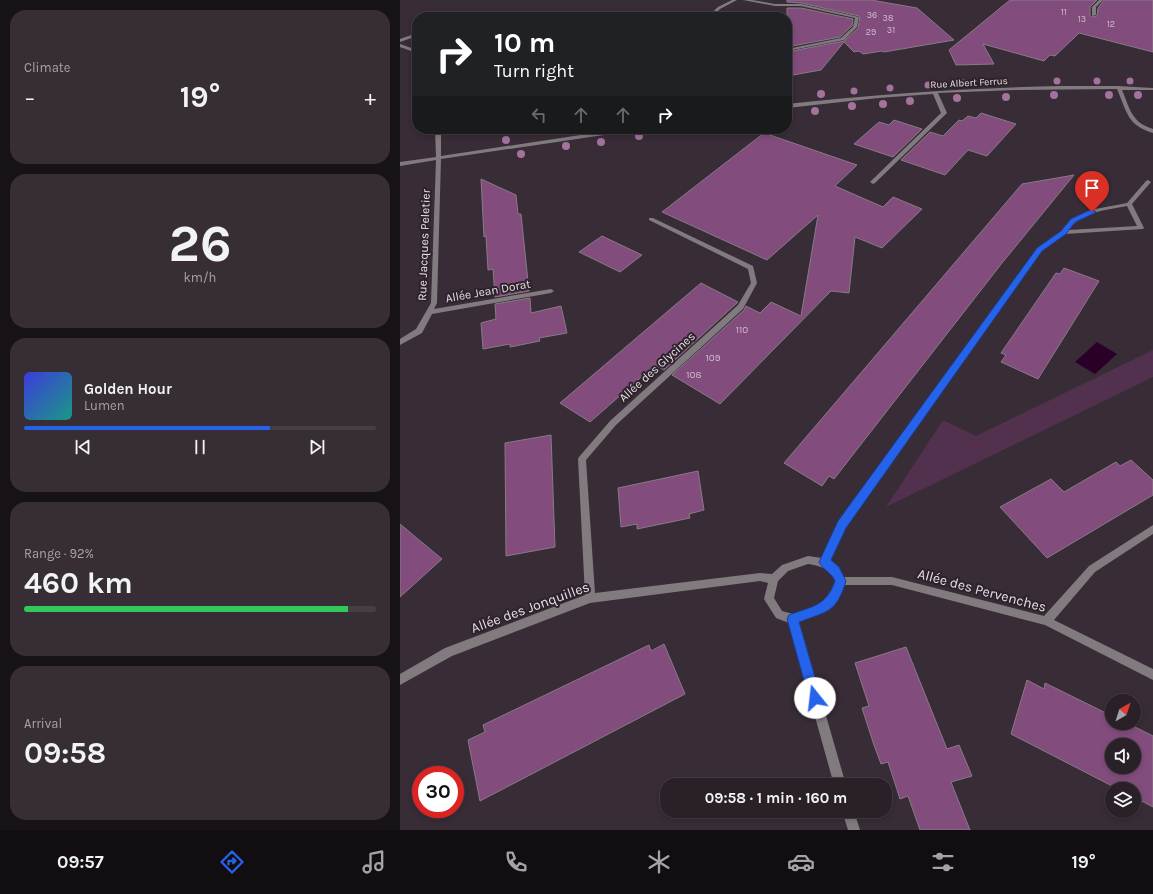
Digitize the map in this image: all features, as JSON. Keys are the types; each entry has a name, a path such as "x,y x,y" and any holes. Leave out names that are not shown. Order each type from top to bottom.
{"street":[{"path":"715,12 735,0"},
{"path":"745,0 776,5 801,5 857,17 855,27 842,39 792,49"},
{"path":"1094,15 1094,7 1101,0"},
{"path":"400,41 412,36"},
{"path":"400,45 412,50"},
{"path":"1118,87 1133,120 1141,127 1153,131"},
{"name":"Rue Albert Ferrus","path":"792,105 935,92 1118,87 1153,89"},
{"path":"872,182 944,113 935,92"},
{"name":"Rue Jacques Peletier","path":"400,342 419,331 434,303 438,134"},
{"path":"400,164 598,134"},
{"path":"824,562 842,525 1040,250 1063,232 1073,220 1092,212 1130,204 1148,182"},
{"path":"1063,232 1141,228 1130,204"},
{"name":"Allée des Glycines","path":"590,598 582,459 614,423 741,306 754,283 751,268 651,219"},
{"name":"Allée Jean Dorat","path":"429,312 551,290"},
{"path":"1046,621 1092,569 1153,529"},
{"path":"808,560 824,562 836,570 841,581 836,596 826,606 793,619 779,615 769,598 774,580 785,568 808,560"},
{"name":"Allée des Jonquilles","path":"400,680 449,652 590,598 760,577 774,580"},
{"name":"Allée des Pervenches","path":"841,581 892,581 1046,621 1153,675"},
{"path":"793,619 838,778"},
{"path":"850,818 854,830"}],"shaded area":[{"path":"1097,342 1117,354 1095,374 1075,362"},
{"path":"1153,350 1153,377 886,507 943,420 976,436"}],"building":[{"path":"787,0 871,0 917,8 954,40 884,52 863,54 859,51 854,52 844,42 821,70 792,75 792,51 844,41 858,28 860,17 801,3 787,2"},
{"path":"1010,0 1097,0 1090,7 1090,16 1092,17 1097,16 1098,8 1104,0 1153,0 1153,52 1079,33 1055,56 1050,55 1044,61 983,44 994,64 956,65 949,50"},
{"path":"787,8 801,8 853,19 852,26 840,37 792,46 792,12 787,12"},
{"path":"981,113 1016,124 987,156 968,150 945,175 901,160 930,132 943,136 959,120 962,121 968,116 976,118"},
{"path":"894,120 922,129 893,157 854,144 879,122 889,125"},
{"path":"763,134 767,134 857,165 835,186 883,207 893,197 922,209 882,248 855,237 849,293 831,291 720,404 672,375 744,310 746,306 760,313 771,302 801,316 818,215 767,260 662,212"},
{"path":"1074,175 1002,263 834,479 829,476 822,486 784,463 1022,184"},
{"path":"481,179 516,195 518,214 521,214 529,291 495,297 493,269 488,270 486,236 484,237"},
{"path":"602,236 642,255 620,272 579,252"},
{"path":"1064,268 1099,281 1038,379 1001,362 1006,355 1001,353 1056,273 1060,274"},
{"path":"701,283 738,302 664,370 655,365 590,422 560,403"},
{"path":"530,298 531,313 561,306 567,333 539,338 540,341 510,347 510,344 483,349 481,323 496,319 495,304"},
{"path":"551,435 555,547 506,556 505,443"},
{"path":"1131,460 1153,480 1153,495 1047,558 1000,507 1051,479 1064,492 1116,462 1120,466"},
{"path":"698,471 704,510 689,514 690,518 637,529 637,524 621,527 618,488"},
{"path":"400,524 442,559 400,597"},
{"path":"664,644 685,694 480,801 468,740 485,732 483,725 649,645 651,651"},
{"path":"906,647 947,749 959,745 972,776 951,782 970,830 920,830 908,796 900,799 888,762 881,764 874,745 862,708 869,706 855,663"},
{"path":"1027,680 1044,689 1045,683 1105,713 1105,730 1141,730 1153,736 1153,807 1141,801 1141,782 1105,782 1011,734"}],"route":[{"path":"815,698 793,619 826,606 836,596 841,581 836,570 824,562 842,525 903,437 1040,250 1063,232 1073,220 1092,212"}]}
